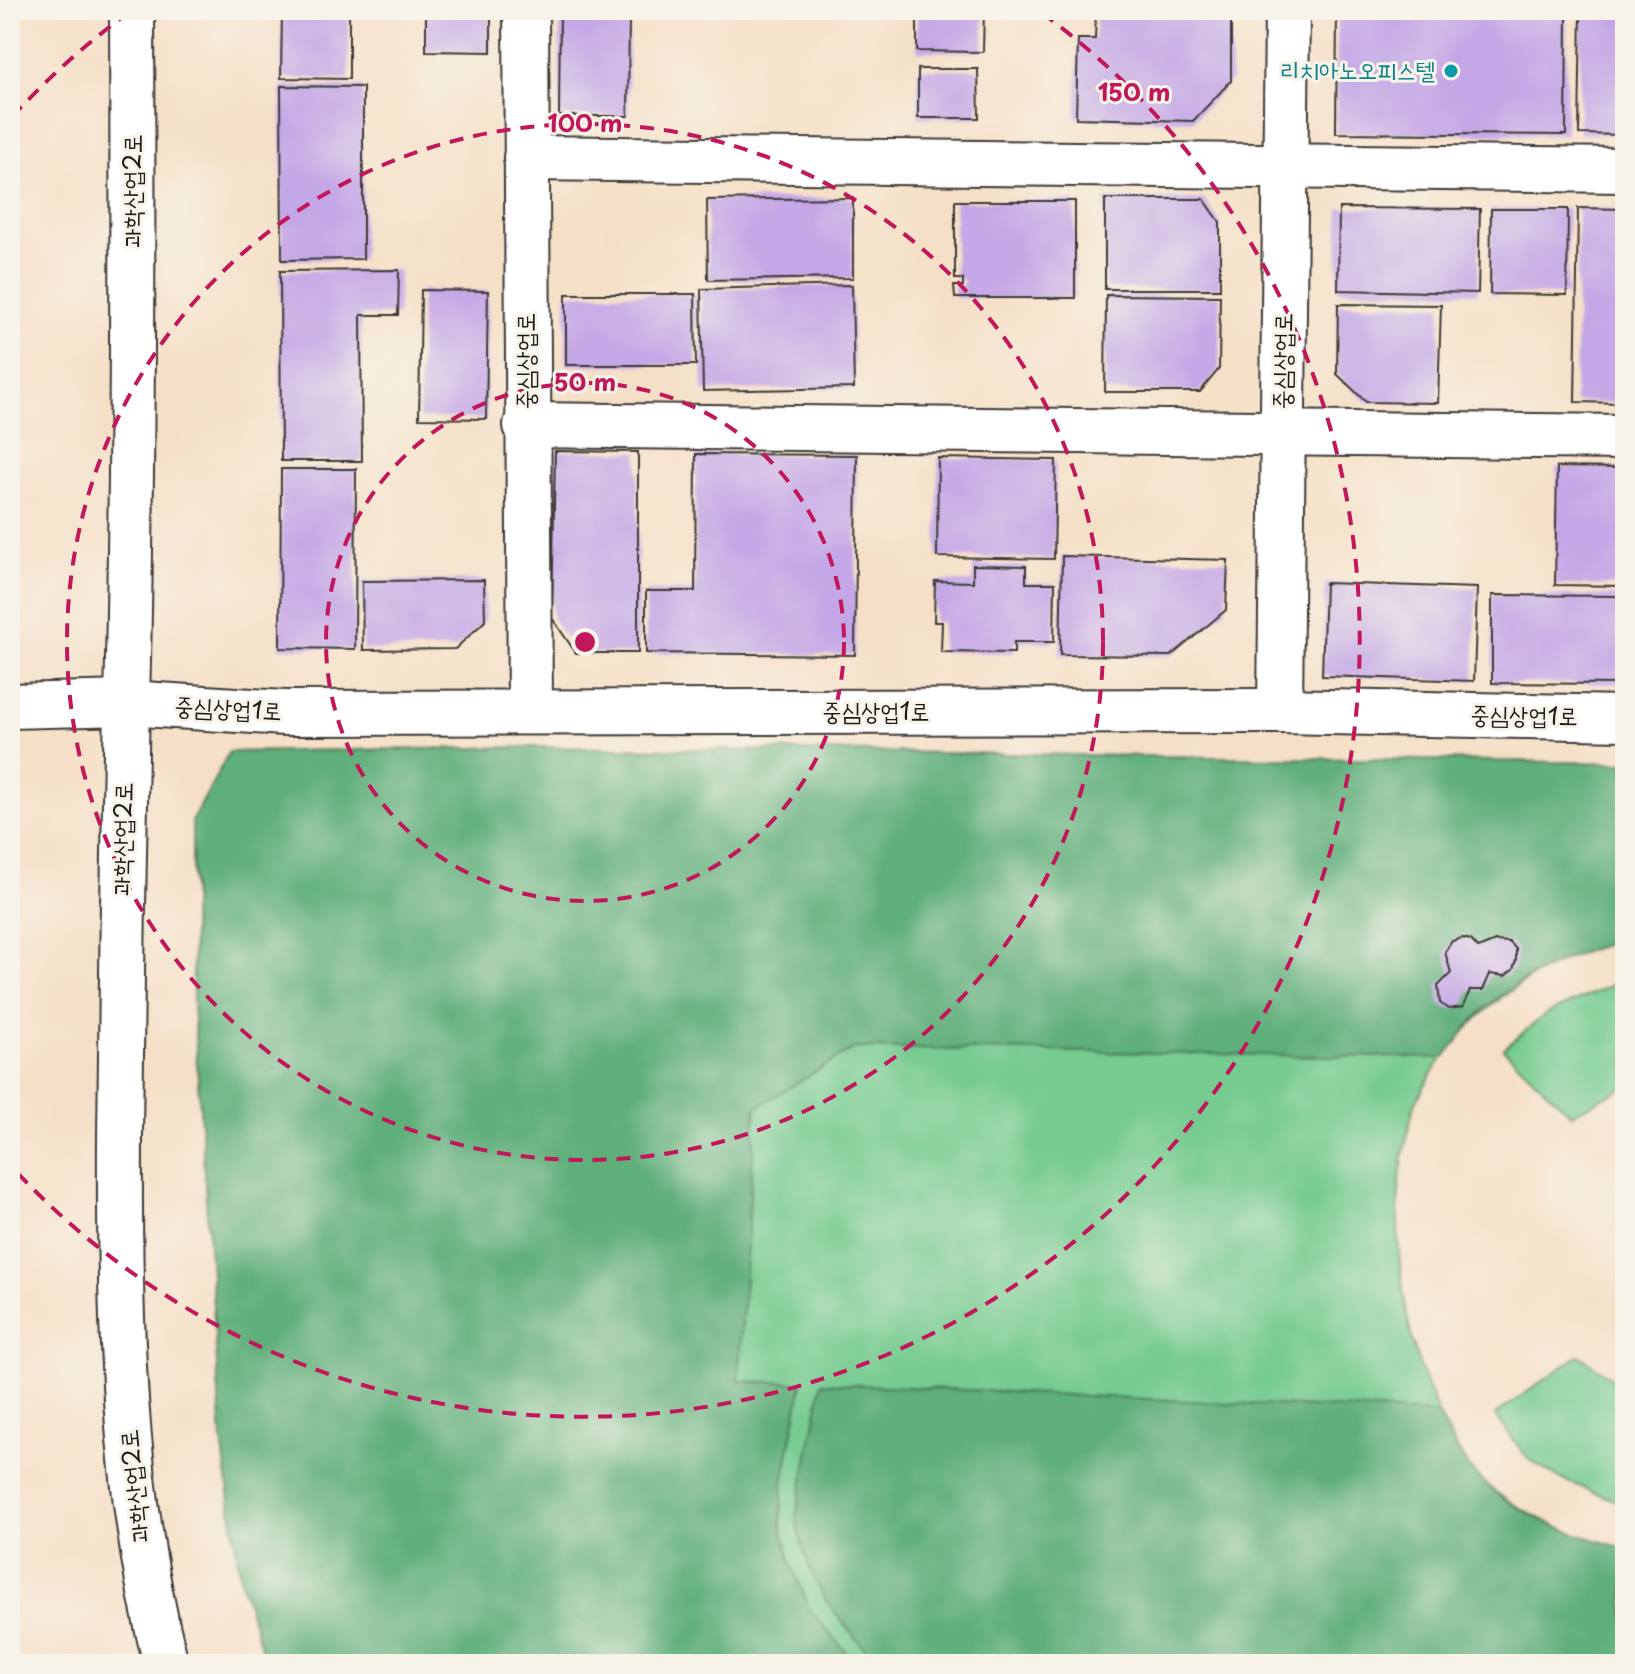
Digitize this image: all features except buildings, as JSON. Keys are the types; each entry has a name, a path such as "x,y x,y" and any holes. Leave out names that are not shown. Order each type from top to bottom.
{"street":[{"name":"과학산업2로","path":"132,10 127,703 121,840 121,1272 129,1472 149,1597 166,1664"},
{"name":"중심상업로","path":"526,10 530,712"},
{"name":"중심상업로","path":"1280,711 1287,10"},
{"path":"526,158 1625,170"},
{"path":"526,425 1625,437"},
{"name":"중심상업1로","path":"10,706 127,703 285,713 1280,711 1625,718"}],"green space":[{"path":"532,747 1625,763 1625,939 1560,962 1530,978 1502,997 1454,1043 1414,1106 1399,1185 1398,1234 1402,1282 1420,1367 1447,1432 1470,1469 1498,1494 1532,1514 1568,1531 1625,1548 1625,1664 266,1664 240,1578 222,1439 193,1004 192,822 229,752"},
{"path":"532,747 1625,763 1625,939 1571,957 1502,994 1470,1024 1444,1058 855,1048 756,1108 738,1381 802,1383 783,1483 781,1524 790,1560 810,1610 856,1664 266,1664 240,1578 222,1439 193,1004 192,822 229,752"},
{"path":"1625,979 1625,1087 1571,1114 1503,1049 1546,1014"},
{"path":"1579,1355 1625,1387 1625,1504 1558,1478 1528,1459 1495,1415"},
{"path":"822,1383 1438,1413 1468,1465 1496,1493 1549,1523 1625,1548 1625,1664 879,1664 825,1598 801,1542 796,1517"}],"place":[{"name":"리치아노오피스텔","path":"1451,71"}]}
